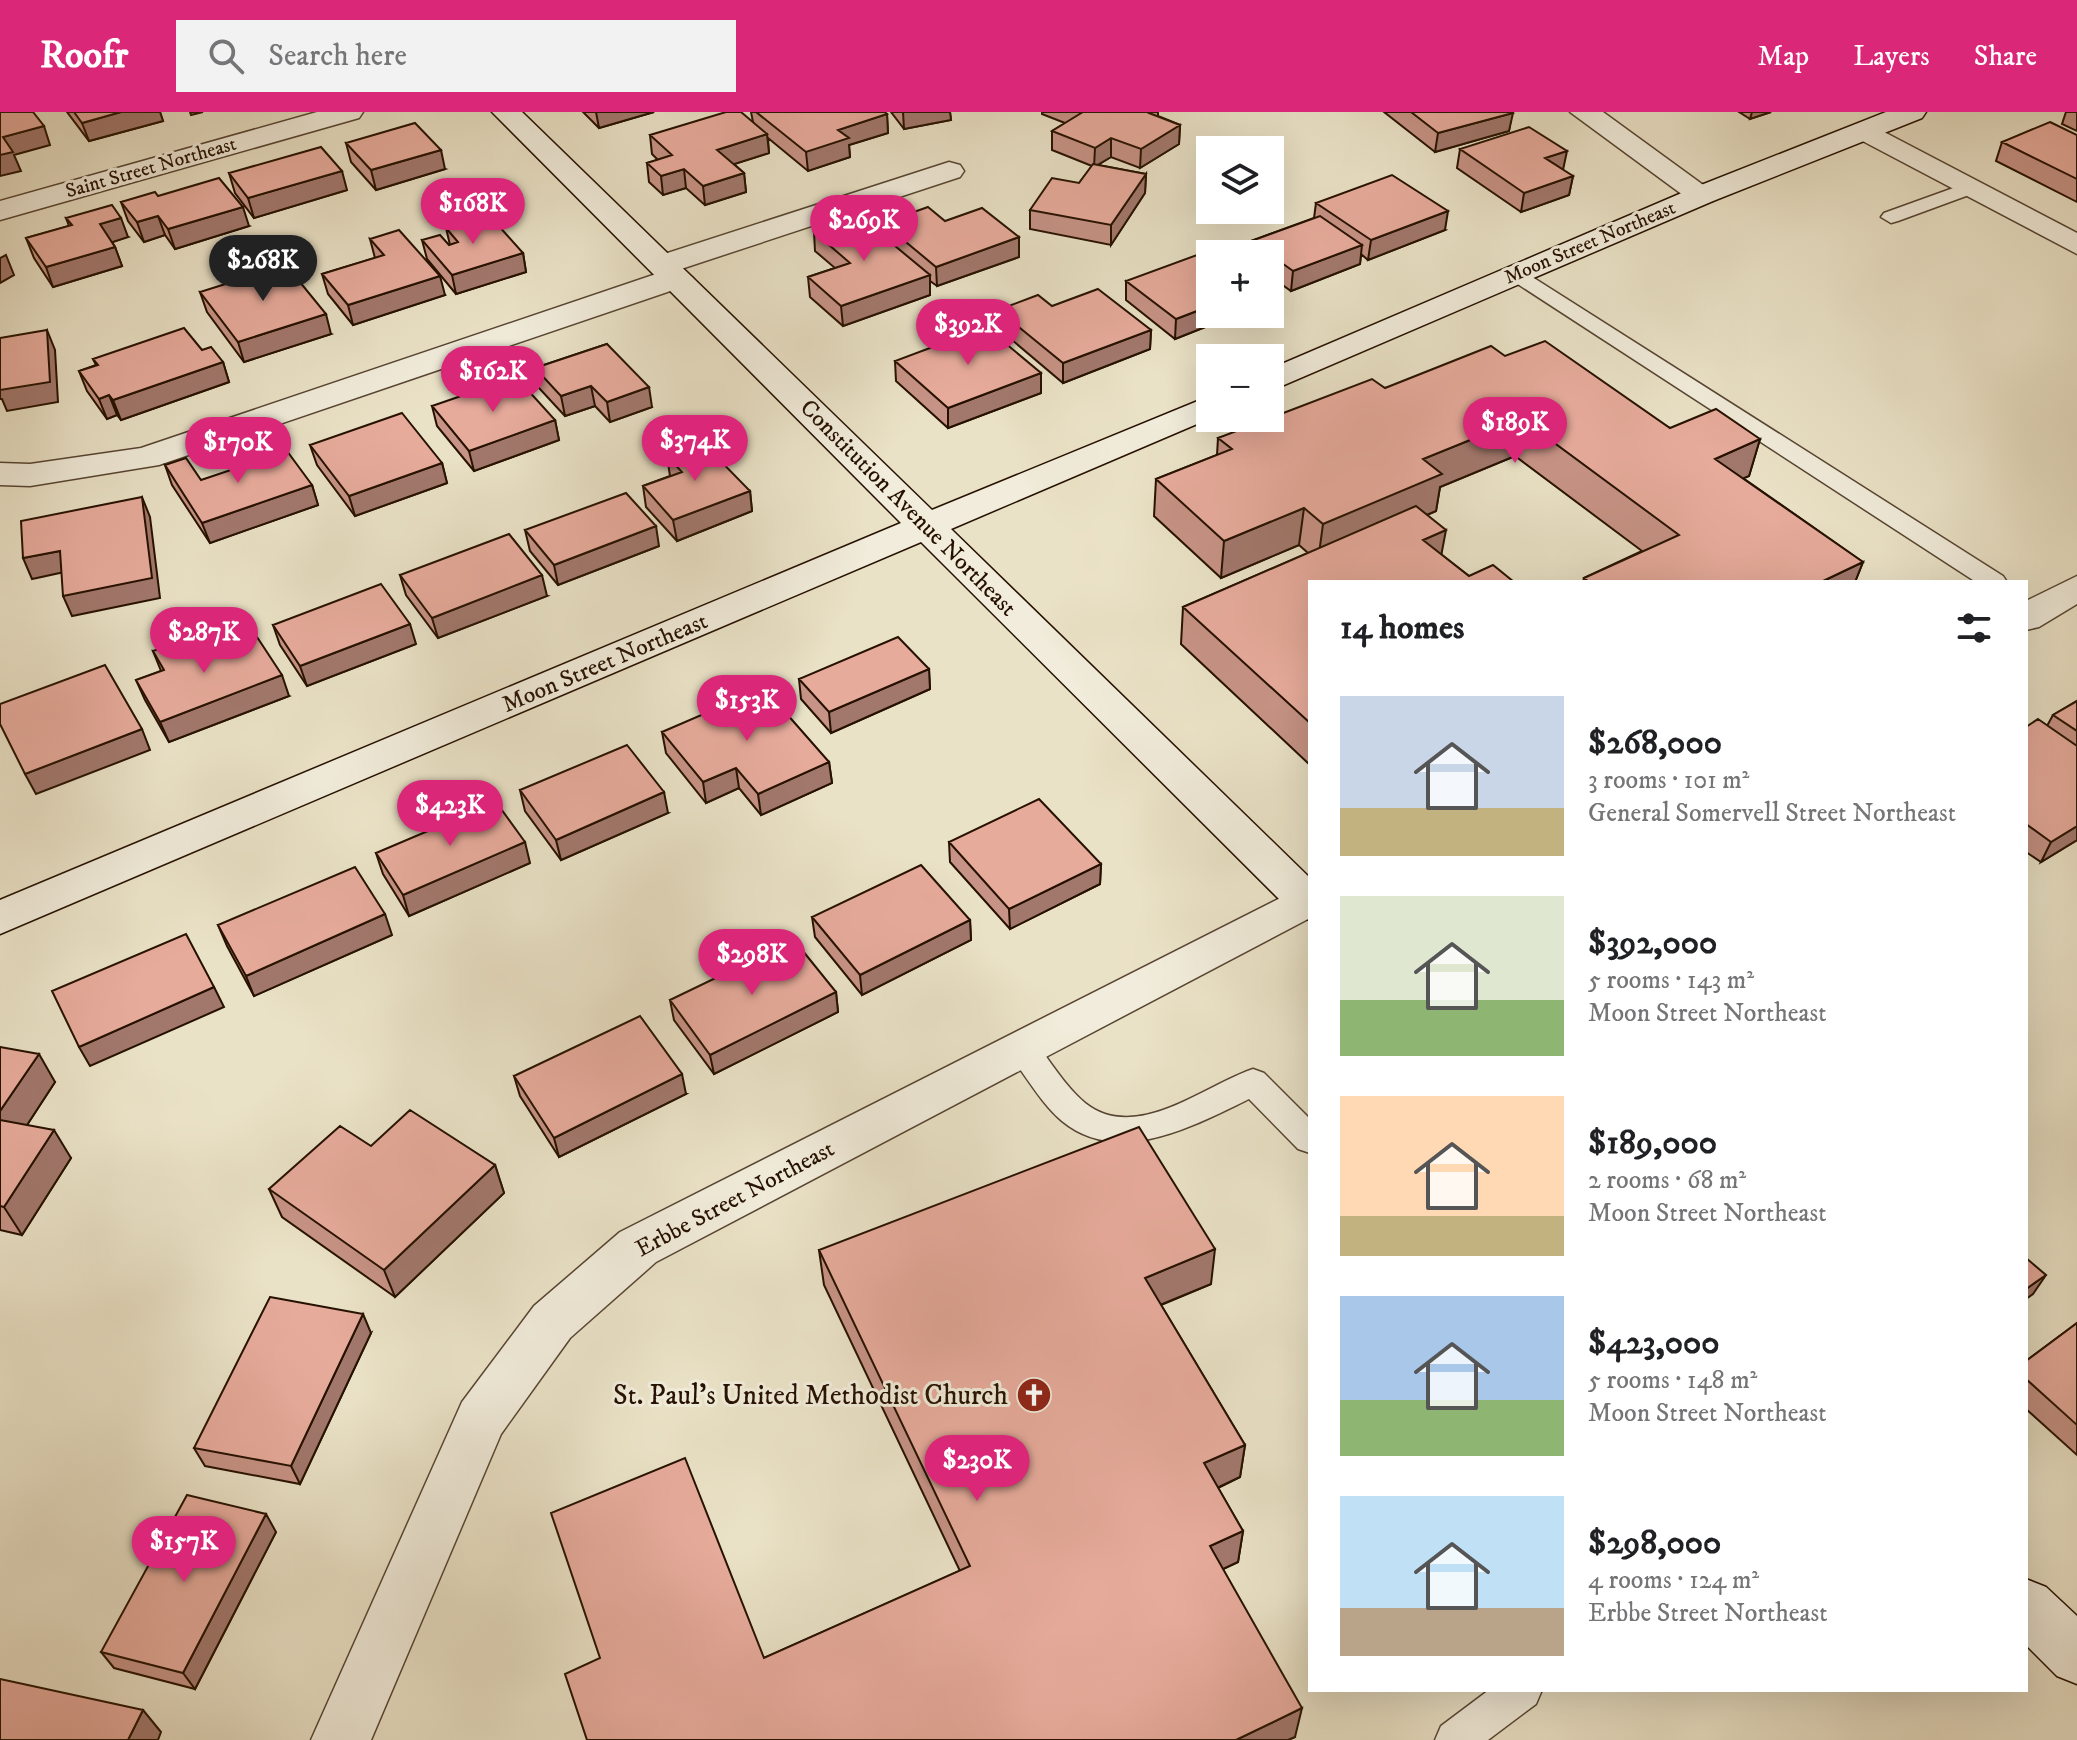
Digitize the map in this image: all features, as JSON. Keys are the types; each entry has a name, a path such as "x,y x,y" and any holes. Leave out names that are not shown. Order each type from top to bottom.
{"street":[{"name":"Saint Street Northeast","path":"0,211 349,112"},
{"name":"Constitution Avenue Northeast","path":"506,112 1308,902"},
{"path":"1584,112 1702,195"},
{"name":"Moon Street Northeast","path":"1284,375 1702,195 1912,112"},
{"path":"1865,131 2077,245"},
{"path":"0,474 30,475 147,458 949,171"},
{"name":"Moon Street Northeast","path":"0,918 1196,412"},
{"path":"2030,611 2077,588"},
{"name":"Erbbe Street Northeast","path":"341,1740 481,1419 552,1322 638,1247 1308,902"},
{"path":"2028,1608 2077,1656"}],"lane":[{"path":"1891,217 1970,188"},
{"path":"1518,274 1991,580"},
{"path":"1023,1049 1077,1115 1107,1129 1161,1126 1253,1082 1308,1138"},
{"path":"1455,1740 1519,1692"}],"building":[{"path":"0,112 33,112 44,126 3,137 13,152 0,155"},
{"path":"74,112 121,112 82,123"},
{"path":"726,112 741,112 767,134 717,150 744,173 703,186 684,169 661,176 647,163 672,155 650,135"},
{"path":"756,112 887,114 838,130 849,138 806,152"},
{"path":"1083,112 1150,112 1180,125 1141,149 1111,138 1095,148 1052,131"},
{"path":"1411,112 1512,112 1513,113 1438,133"},
{"path":"2050,122 2077,135 2077,179 2002,142"},
{"path":"415,123 441,150 371,170 346,143"},
{"path":"1529,127 1567,151 1545,158 1573,176 1524,193 1460,149"},
{"path":"321,147 342,171 248,198 229,173"},
{"path":"1093,164 1146,174 1111,225 1030,210 1052,178 1079,183"},
{"path":"1392,175 1448,211 1371,240 1316,203"},
{"path":"219,178 243,207 168,229 158,216 137,222 121,202 155,192 158,196"},
{"path":"112,205 121,218 100,224 115,247 46,267 26,238 72,225 66,218"},
{"path":"928,207 945,221 982,208 1019,237 936,267 883,223"},
{"path":"489,215 523,253 452,275 422,240 440,235 449,245 458,242 446,228"},
{"path":"859,216 930,275 841,306 808,277 850,263 814,232"},
{"path":"1320,216 1362,245 1293,271 1284,265 1284,240 1254,240"},
{"path":"399,230 440,276 348,305 322,274 384,255 370,239"},
{"path":"1196,255 1196,311 1176,319 1126,281"},
{"path":"286,265 326,314 238,342 200,292"},
{"path":"1098,289 1151,330 1063,363 998,310 1038,295 1052,306"},
{"path":"986,327 1041,373 948,408 895,361"},
{"path":"184,328 202,350 211,347 223,362 113,400 109,395 99,399 79,371 98,365 93,359"},
{"path":"47,330 50,382 0,390 0,338"},
{"path":"1545,341 1670,428 1716,409 1760,439 1715,459 1863,562 1825,580 1586,580 1584,578 1679,535 1522,419 1423,459 1442,474 1323,524 1304,508 1224,541 1156,479 1232,449 1218,438 1234,432 1284,432 1284,413 1372,379 1385,388 1491,346 1505,356"},
{"path":"607,344 649,387 607,402 591,386 561,396 535,368"},
{"path":"516,377 555,420 469,451 432,406"},
{"path":"402,413 442,463 349,496 310,445"},
{"path":"703,443 750,491 673,520 643,486 682,472 667,456"},
{"path":"287,451 312,485 202,523 165,465 186,458 201,480"},
{"path":"626,493 656,526 554,565 525,530"},
{"path":"142,497 152,578 63,596 60,551 23,558 21,521"},
{"path":"1416,506 1446,530 1423,540 1469,576 1493,565 1512,580 1308,580 1308,721 1183,607"},
{"path":"509,534 542,575 432,618 400,575"},
{"path":"381,584 410,624 300,666 273,625"},
{"path":"196,635 209,655 257,637 282,675 160,722 136,680 164,670 153,651"},
{"path":"898,637 929,669 829,712 799,679"},
{"path":"105,665 142,729 25,774 0,724 0,704"},
{"path":"764,688 829,762 758,794 736,768 703,782 662,732"},
{"path":"2077,701 2077,731 2053,715"},
{"path":"2038,719 2077,746 2077,826 2051,842 2028,825 2028,726"},
{"path":"627,745 664,792 556,840 520,790"},
{"path":"1039,799 1101,864 1009,909 949,842"},
{"path":"496,802 525,842 403,895 376,853"},
{"path":"921,865 970,920 860,975 812,917"},
{"path":"355,867 385,914 246,976 218,925"},
{"path":"186,934 214,987 79,1047 52,991"},
{"path":"794,940 836,992 710,1055 670,1000"},
{"path":"640,1016 682,1074 554,1138 514,1076"},
{"path":"0,1047 39,1054 0,1111"},
{"path":"410,1110 495,1165 384,1270 269,1189 340,1126 371,1146"},
{"path":"0,1120 54,1130 4,1207 0,1206"},
{"name":"St. Paul's United Methodist Church","path":"1139,1127 1215,1249 1145,1278 1245,1445 1204,1463 1243,1531 1210,1546 1302,1708 1236,1740 587,1740 565,1674 600,1658 551,1513 685,1458 764,1658 970,1566 819,1250"},
{"path":"2028,1260 2046,1275 2028,1288"},
{"path":"270,1297 363,1314 291,1466 194,1448"},
{"path":"2077,1323 2077,1425 2028,1381 2028,1360"},
{"path":"187,1495 266,1514 183,1673 101,1652"},
{"path":"0,1679 143,1710 128,1740 0,1740"}],"place":[{"name":"St. Paul's United Methodist Church","path":"1034,1395"}]}
